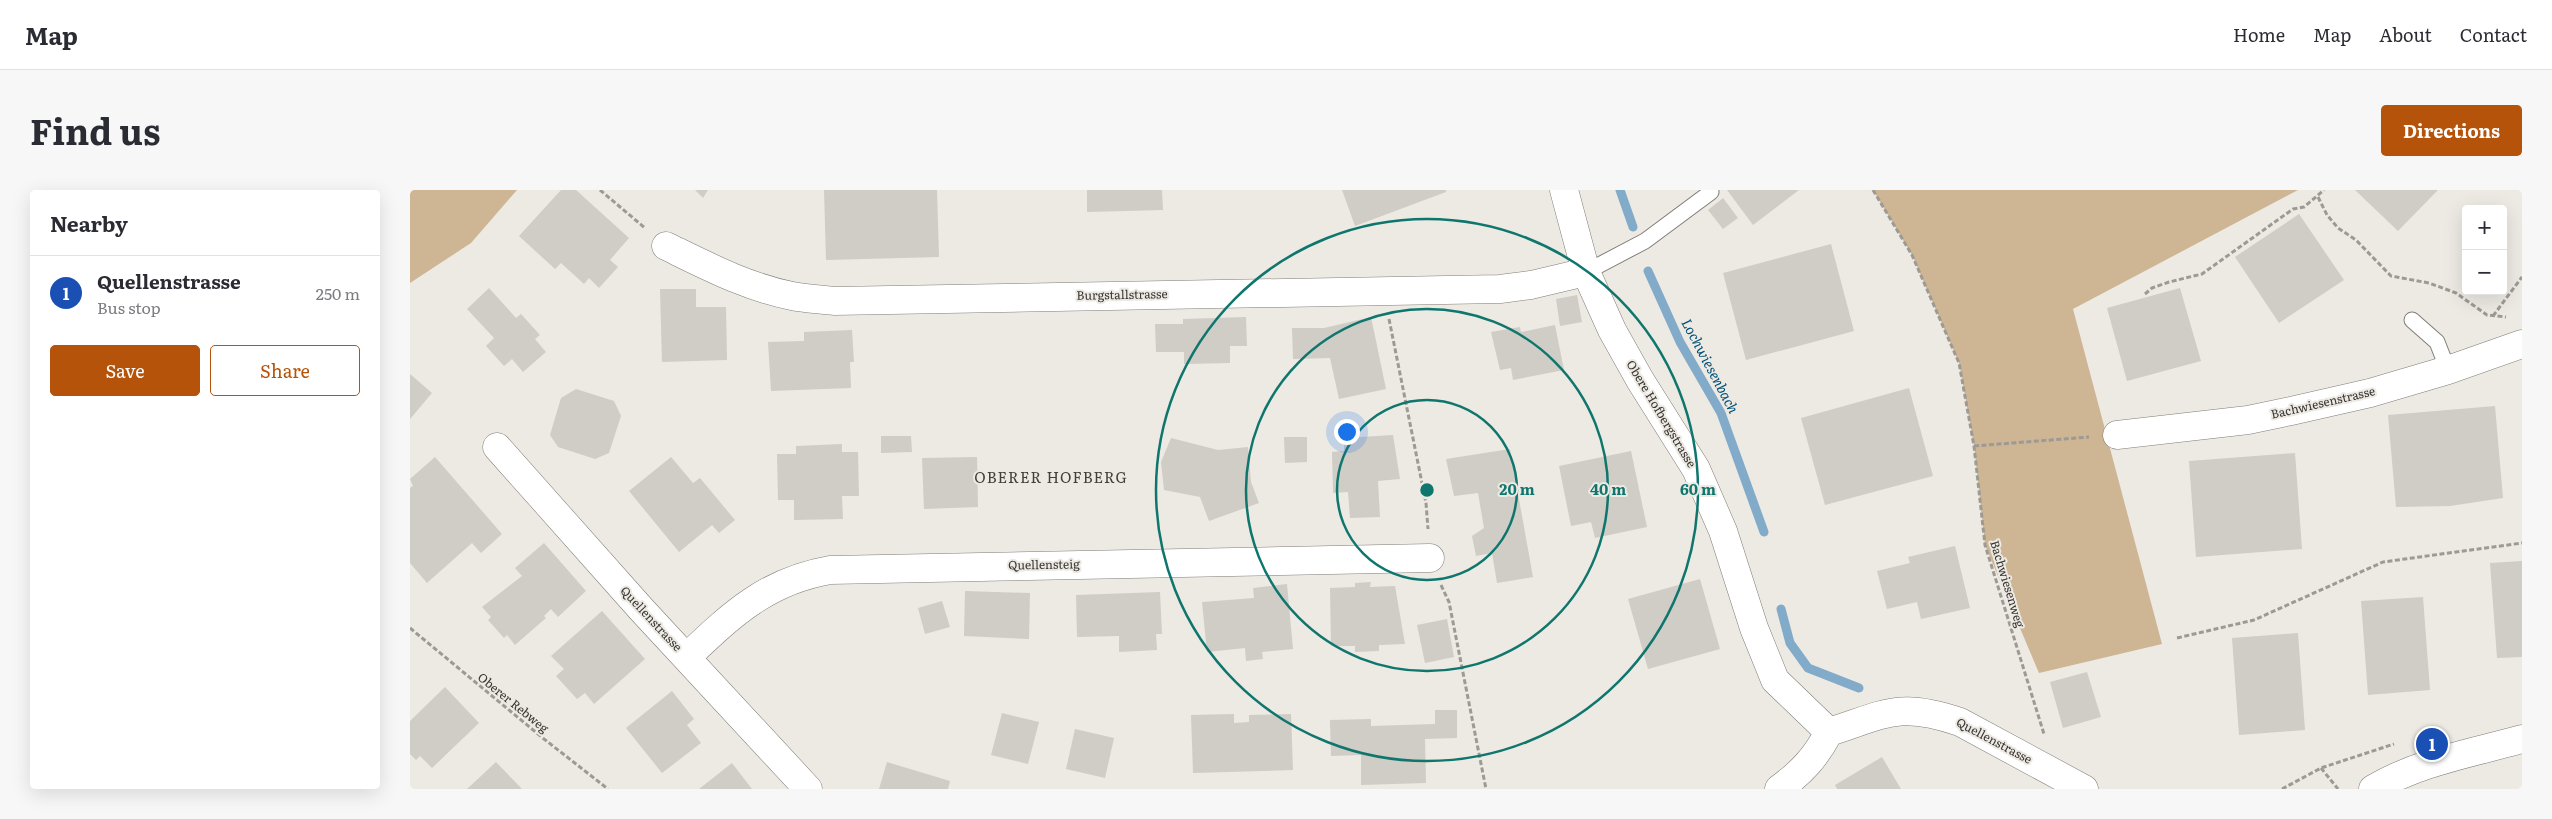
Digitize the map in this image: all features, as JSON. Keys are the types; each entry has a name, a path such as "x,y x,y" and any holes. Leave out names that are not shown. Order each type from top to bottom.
{"street":[{"name":"Obere Hofbergstrasse","path":"1564,190 1586,272 1612,330 1630,363 1696,470 1723,532 1754,628 1775,680 1829,732"},
{"name":"Burgstallstrasse","path":"666,246 728,276 761,288 792,296 834,301 1500,289 1531,285 1586,272"},
{"name":"Bachwiesenstrasse","path":"2118,435 2248,420 2370,393 2448,370 2522,344"},
{"name":"Quellenstrasse","path":"497,447 808,789"},
{"name":"Quellensteig","path":"687,657 723,622 759,595 794,579 830,570 1430,558"},
{"name":"Quellenstrasse","path":"1829,732 1878,714 1910,710 1926,712 1960,722 2084,789"},
{"path":"1779,789 1807,768 1817,755 1829,732"},
{"path":"2373,789 2393,777 2420,767 2522,738"}],"lane":[{"path":"1586,272 1645,242 1711,192"},
{"path":"2412,320 2437,342 2448,370"}],"path":[{"path":"600,190 666,246"},
{"name":"Bachwiesenweg","path":"1873,190 1912,255 1959,363 1974,446 1985,546 2057,775"},
{"path":"2146,294 2152,288 2202,274 2293,209 2304,207 2324,190"},
{"path":"2318,197 2326,215 2338,228 2356,240 2391,276 2429,283 2456,293 2481,312 2510,318"},
{"path":"2493,316 2522,277"},
{"path":"1974,446 2118,435"},
{"path":"2177,638 2254,620 2382,562 2522,543"},
{"name":"Oberer Rebweg","path":"410,628 544,739 608,789"},
{"path":"2321,768 2338,789"}],"shaded area":[{"path":"410,190 517,190 471,243 410,283"},
{"path":"1873,190 2298,190 2073,309 2162,644 2039,673 1985,545 1974,446 1959,363 1912,255"}],"building":[{"path":"561,190 576,190 629,238 610,260 618,267 599,288 589,278 584,284 561,263 555,269 519,236"},
{"path":"695,190 708,190 703,198"},
{"path":"824,190 937,190 939,257 826,260"},
{"path":"1087,190 1162,190 1163,210 1087,212"},
{"path":"1342,190 1446,190 1446,192 1355,226"},
{"path":"1727,190 1799,190 1753,225"},
{"path":"2355,190 2438,190 2398,231"},
{"path":"1723,198 1738,218 1723,229 1708,210"},
{"path":"2299,214 2344,280 2279,323 2235,257"},
{"path":"1831,244 1854,331 1746,360 1723,273"},
{"path":"489,288 516,318 521,314 540,335 535,339 546,352 523,372 512,359 504,366 486,346 494,338 467,309"},
{"path":"2180,288 2201,361 2127,381 2107,308"},
{"path":"660,289 696,289 696,307 726,307 727,360 662,362"},
{"path":"1577,295 1582,322 1560,326 1556,299"},
{"path":"1246,317 1247,346 1230,346 1230,363 1184,364 1184,352 1156,352 1155,324 1183,324 1183,319"},
{"path":"1371,317 1386,389 1339,399 1330,358 1293,359 1292,328 1324,328"},
{"path":"1555,325 1564,370 1513,380 1511,368 1500,370 1491,332 1520,327 1521,332"},
{"path":"852,330 854,362 850,362 851,388 771,391 768,342 804,341 804,332"},
{"path":"410,374 432,393 410,419"},
{"path":"1909,388 1933,476 1825,505 1801,418"},
{"path":"576,389 614,401 621,416 609,453 595,459 558,447 550,435 561,398"},
{"path":"2495,406 2503,498 2450,506 2396,507 2388,415"},
{"path":"1393,435 1400,479 1378,481 1380,517 1350,518 1348,492 1333,493 1332,452 1344,451 1344,438"},
{"path":"881,436 911,436 912,452 881,453"},
{"path":"1284,437 1307,437 1307,462 1285,463"},
{"path":"1171,438 1218,450 1248,447 1251,482 1259,503 1209,521 1200,497 1164,490 1161,462"},
{"path":"842,444 842,452 858,452 859,496 842,496 843,519 794,520 794,500 778,500 777,454 796,454 796,446"},
{"path":"1510,449 1533,577 1497,583 1492,553 1476,556 1472,536 1484,528 1478,493 1454,496 1446,459"},
{"path":"1631,451 1647,527 1595,538 1591,522 1571,526 1559,466"},
{"path":"2295,453 2302,549 2196,557 2189,461"},
{"path":"435,457 502,534 481,553 472,543 427,583 410,563 410,488 413,486 410,479"},
{"path":"671,457 693,483 700,478 735,520 719,533 712,525 679,552 629,491"},
{"path":"977,457 978,507 924,509 922,458"},
{"path":"544,543 586,591 558,617 551,609 544,616 546,618 515,645 507,635 504,638 488,620 491,617 482,607 522,576 515,568"},
{"path":"1955,546 1970,608 1921,619 1917,602 1887,609 1877,571 1910,563 1908,557"},
{"path":"2522,561 2522,657 2497,658 2490,563"},
{"path":"1700,579 1720,649 1648,669 1628,599"},
{"path":"1371,582 1370,587 1395,586 1405,644 1379,645 1379,651 1355,652 1355,646 1331,646 1330,588 1355,587 1355,583"},
{"path":"1287,584 1293,649 1262,652 1263,659 1246,661 1245,648 1207,652 1202,602 1254,598 1253,588"},
{"path":"965,591 1030,593 1029,639 964,636"},
{"path":"1160,592 1162,634 1156,634 1157,650 1119,652 1119,636 1077,637 1076,595"},
{"path":"2423,597 2430,690 2368,695 2361,601"},
{"path":"942,601 950,627 925,634 918,608"},
{"path":"602,611 645,659 594,704 585,693 577,699 556,676 564,669 551,656"},
{"path":"1447,619 1454,657 1425,663 1417,625"},
{"path":"2298,633 2305,730 2239,735 2232,638"},
{"path":"2087,672 2101,717 2063,728 2050,682"},
{"path":"445,687 479,723 432,768 420,756 416,760 410,754 410,721"},
{"path":"672,691 694,719 687,725 701,743 662,773 626,728"},
{"path":"1435,710 1457,710 1457,738 1425,739 1426,783 1361,785 1361,755 1331,756 1330,720 1371,719 1371,726 1435,724"},
{"path":"1002,713 1039,722 1028,764 991,755"},
{"path":"1234,714 1234,723 1249,722 1249,715 1291,714 1293,770 1193,773 1191,715"},
{"path":"1075,729 1114,738 1105,778 1066,769"},
{"path":"1882,757 1901,789 1837,789 1835,785"},
{"path":"496,762 522,789 467,789"},
{"path":"887,762 950,781 948,789 879,789"},
{"path":"732,763 752,789 699,789"}],"waterway":[{"name":"Lochwiesenbach","path":"1620,190 1633,227"},
{"name":"Lochwiesenbach","path":"1648,271 1680,342 1721,413 1764,532"},
{"name":"Lochwiesenbach","path":"1781,609 1790,643 1808,668 1859,688"}],"place":[{"name":"Quellenstrasse","path":"2432,744"}],"district":[{"name":"OBERER HOFBERG","path":"1051,478"}]}
